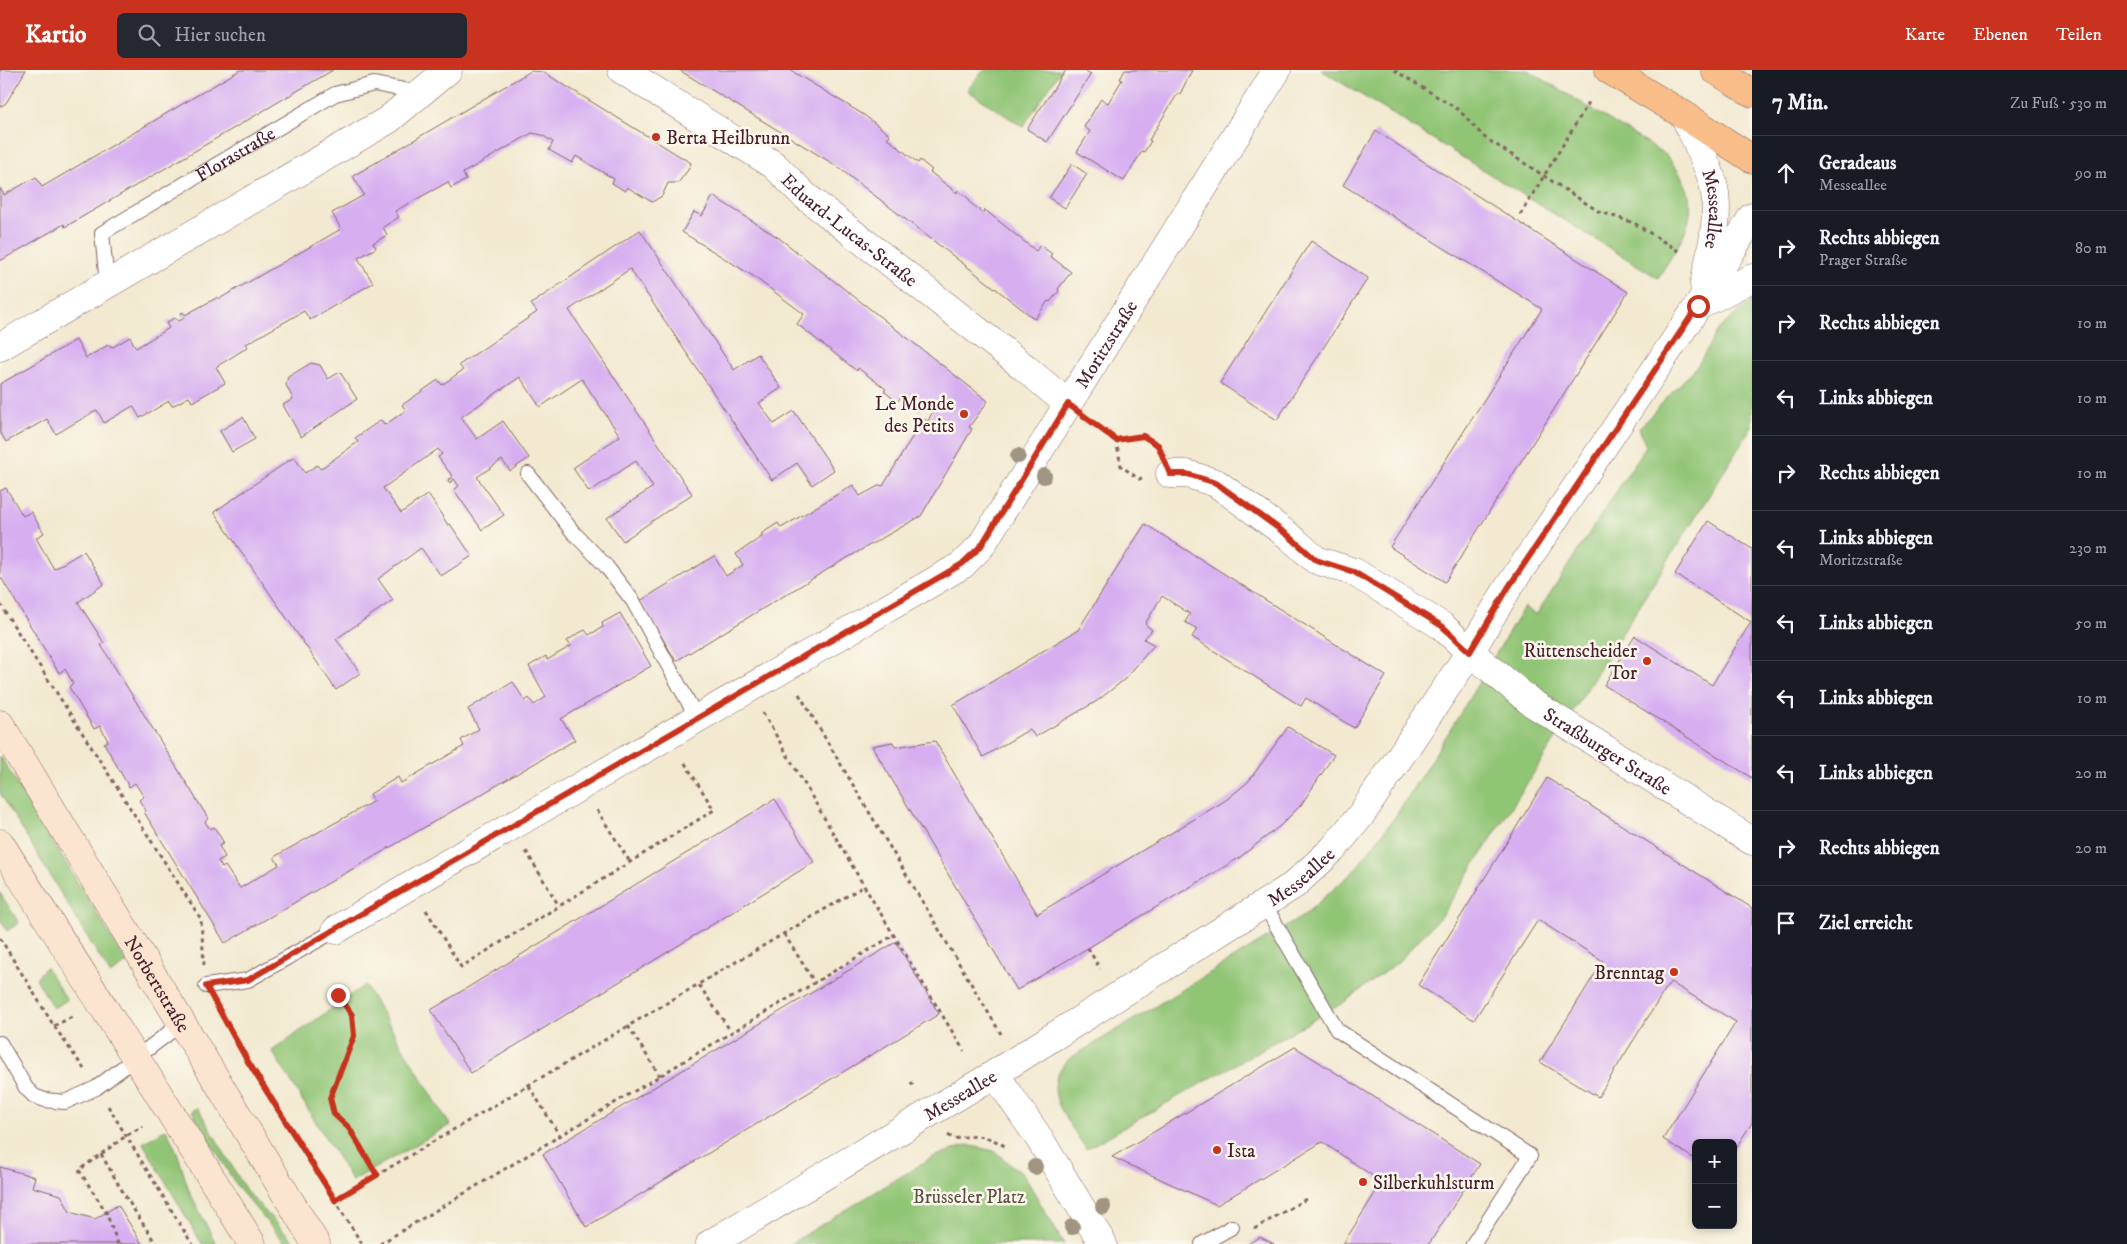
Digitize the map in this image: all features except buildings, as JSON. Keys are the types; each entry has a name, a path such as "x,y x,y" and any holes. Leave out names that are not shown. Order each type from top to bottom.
{"main road":[{"path":"1609,70 1752,159"},
{"path":"1715,70 1752,93"},
{"name":"Norbertstraße","path":"0,724 316,1244"},
{"path":"0,843 252,1244"}],"street":[{"path":"0,348 107,283 388,120 448,70"},
{"name":"Eduard-Lucas-Straße","path":"622,70 774,165 804,195 1017,361 1068,404"},
{"name":"Moritzstraße","path":"336,930 962,564 981,546 1277,70"},
{"name":"Messeallee","path":"1684,115 1714,185 1716,220 1710,257 1698,306"},
{"name":"Messeallee","path":"710,1244 995,1074 1294,885 1333,849 1361,815 1470,652 1508,588 1698,306 1752,217"},
{"name":"Messeallee","path":"1698,306 1752,278"},
{"name":"Straßburger Straße","path":"1170,474 1187,474 1216,483 1289,536 1316,560 1354,572 1442,626 1470,652 1532,703 1752,841"},
{"path":"995,1074 1039,1138 1103,1244"}],"lane":[{"name":"Florastraße","path":"107,283 102,233 336,94 374,84 420,93"},
{"path":"528,474 573,532 606,566 633,601 697,718"},
{"path":"1264,904 1337,1030 1530,1156 1473,1244"},
{"name":"Moritzstraße","path":"206,986 248,980 336,930"},
{"path":"0,1043 26,1088 34,1096 45,1100 65,1102 96,1088 182,1022"},
{"path":"1202,1244 1232,1227"}],"path":[{"path":"1394,70 1459,110 1484,137 1543,176 1598,211 1634,223 1680,252"},
{"path":"1520,215 1591,99"},
{"path":"1068,404 1116,440 1121,466 1139,479 1170,474 1158,445 1143,436 1116,440"},
{"path":"0,604 201,919 206,986 247,1060 362,1244"},
{"path":"798,693 998,1030 1022,1057"},
{"path":"763,713 864,886 964,1051"},
{"path":"426,909 461,967 714,810 682,759"},
{"path":"597,809 630,862"},
{"path":"525,851 559,906"},
{"path":"335,1200 864,886"},
{"path":"784,934 815,983"},
{"path":"380,1244 894,936"},
{"path":"0,938 54,1026 96,1088 192,1244"},
{"path":"1088,948 1100,969"},
{"path":"699,984 732,1033"},
{"path":"338,995 352,1015 354,1036 330,1098 334,1114 349,1128 377,1175"},
{"path":"628,1026 660,1076"},
{"path":"911,1082 942,1131 954,1139 977,1135 994,1139 1015,1152"},
{"path":"528,1086 560,1136"},
{"path":"118,1244 106,1212 79,1170 126,1136"},
{"path":"101,1154 156,1244"},
{"path":"1232,1227 1252,1230 1306,1199"}],"green space":[{"path":"984,70 1061,70 1023,127 967,90"},
{"path":"1321,70 1528,70 1666,155 1679,173 1687,189 1690,204 1689,218 1678,246 1658,278"},
{"path":"1752,300 1752,427 1548,751 1441,916 1399,961 1343,1003 1086,1149 1064,1116 1059,1104 1056,1082 1060,1070 1069,1059 1303,916 1353,872 1395,817 1524,607 1536,615 1646,446 1639,428 1698,365 1718,330"},
{"path":"0,756 127,963 110,974 0,793"},
{"path":"0,893 19,923 7,931 0,919"},
{"path":"46,967 67,1000 53,1008 36,978"},
{"path":"365,985 450,1125 352,1181 272,1051"},
{"path":"198,1108 247,1192 296,1244 286,1244 238,1188 192,1111"},
{"path":"166,1129 177,1152 189,1191 216,1244 202,1244 143,1143"},
{"name":"Brüsseler Platz","path":"967,1145 994,1151 1024,1175 1064,1244 790,1244 933,1157"}],"place":[{"name":"Berta Heilbrunn","path":"656,137"},
{"name":"Le Monde des Petits","path":"964,414"},
{"name":"Rüttenscheider Tor","path":"1647,661"},
{"name":"Brenntag","path":"1674,972"},
{"name":"Ista","path":"1217,1150"},
{"name":"Silberkuhlsturm","path":"1363,1182"}],"route":[{"path":"338,995 352,1015 354,1036 330,1098 334,1114 349,1128 377,1175 335,1200 247,1060 206,986 248,980 962,564 981,546 1068,404 1116,440 1143,436 1158,445 1170,474 1187,474 1216,483 1289,536 1316,560 1354,572 1442,626 1470,652 1508,588 1698,306"}]}
